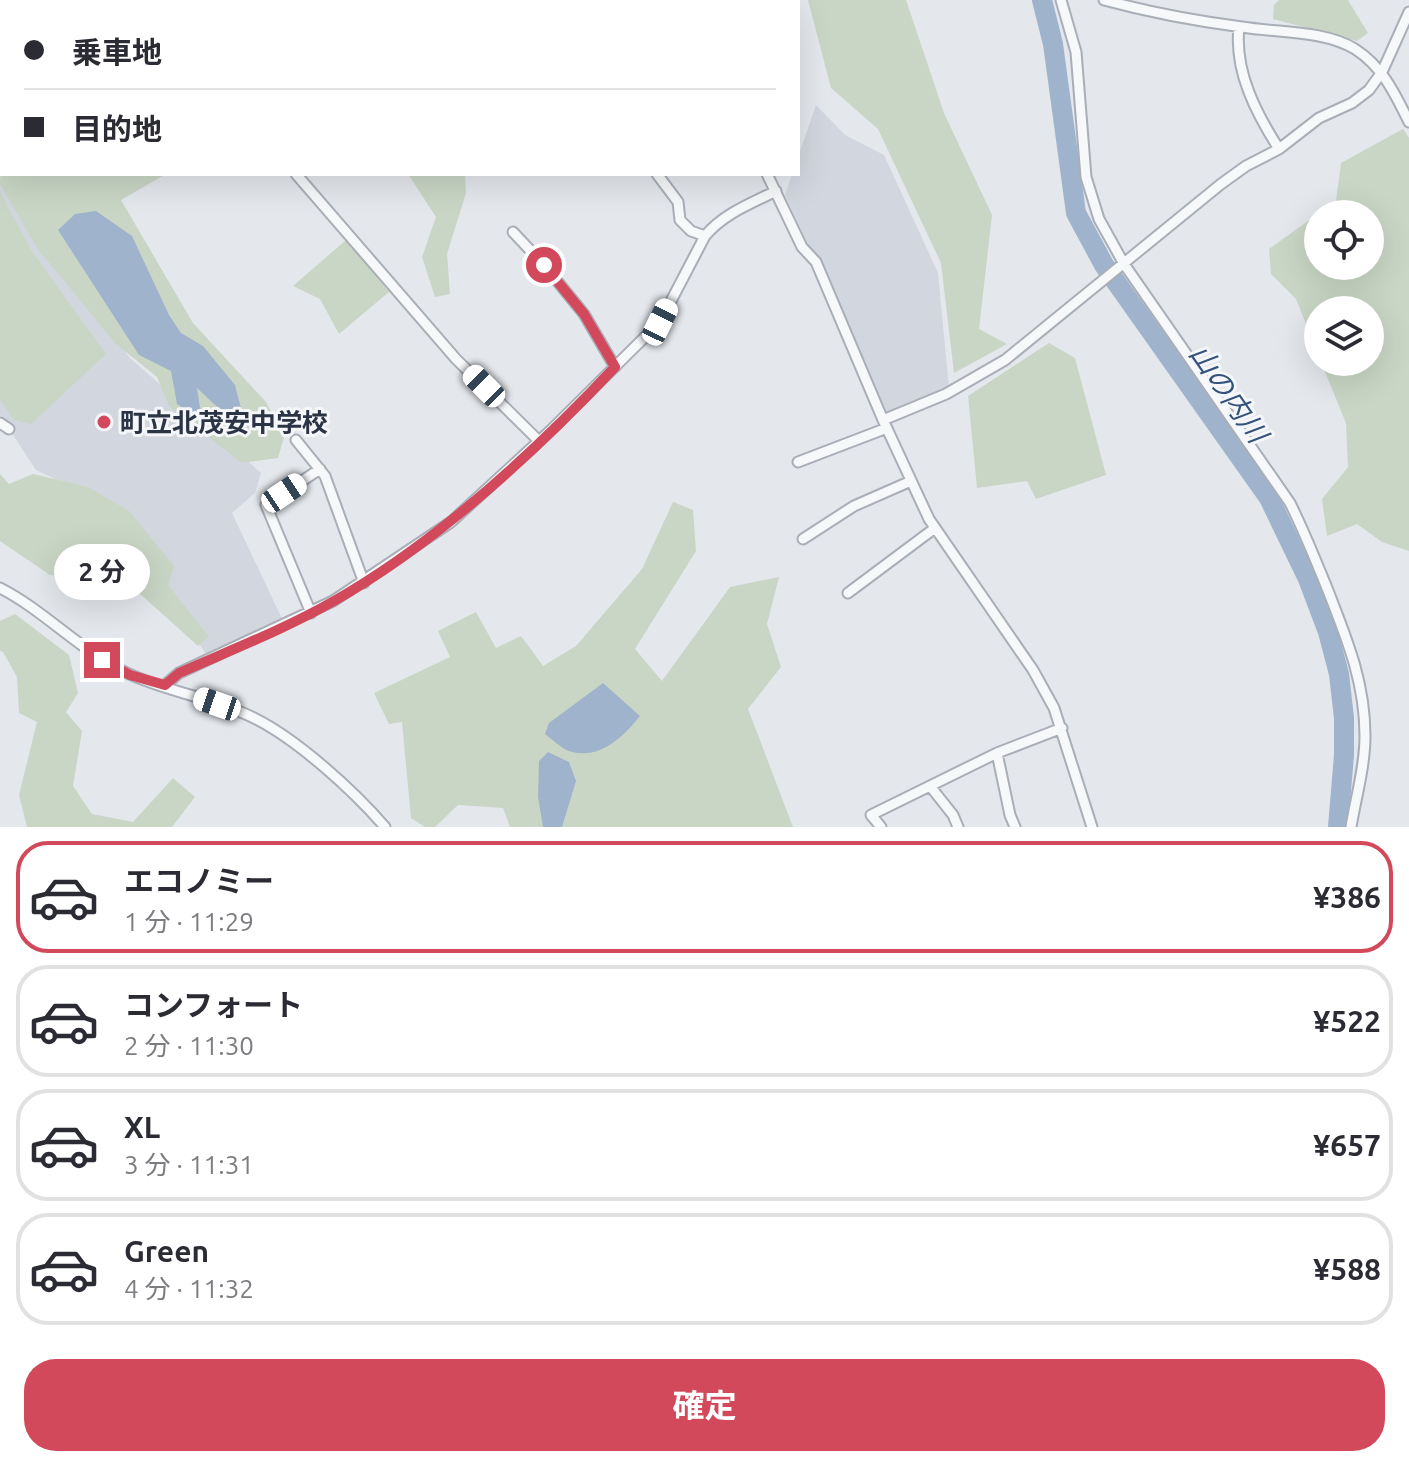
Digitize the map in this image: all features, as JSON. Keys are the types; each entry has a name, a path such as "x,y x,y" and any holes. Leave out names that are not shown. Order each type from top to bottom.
{"street":[{"path":"1061,0 1076,52 1086,177 1099,219 1124,264 1278,483 1310,544 1346,632 1358,674 1364,718 1363,760 1351,827"},
{"path":"1104,0 1239,27 1321,37 1343,43 1359,51 1382,72 1409,122"},
{"path":"798,462 885,424 991,370 1221,184 1246,166 1279,149 1319,118 1352,103 1369,90 1382,72 1409,12"},
{"path":"1239,27 1237,49 1240,66 1261,121 1279,149"},
{"path":"298,176 456,359 539,441"},
{"path":"658,176 678,202 680,220 691,231 705,236"},
{"path":"768,176 802,247 816,262 885,424 935,528 1033,670 1062,728 1092,827"},
{"path":"165,685 179,673 311,613 364,583 451,522 660,322 705,236 729,214 776,191"},
{"path":"513,232 584,314 615,367"},
{"path":"296,440 325,476 364,583"},
{"path":"311,613 266,505 320,469"},
{"path":"803,539 854,506 911,481"},
{"path":"848,593 935,528"},
{"path":"0,588 20,599 73,641 130,675 254,718 331,775 385,827"},
{"path":"881,827 871,815 997,753 1062,728"},
{"path":"997,753 1015,827"},
{"path":"930,786 953,815 958,827"}],"shaded area":[{"path":"816,105 845,135 884,155 938,273 949,388 887,416 785,195 791,176 800,176 800,151"},
{"name":"町立北茂安中学校","path":"0,178 44,250 130,358 261,473 255,493 232,513 283,621 206,654 161,585 94,497 36,470 0,415"}],"green space":[{"path":"808,0 906,0 944,113 992,215 979,329 1007,344 954,373 941,263 878,129 831,88"},
{"path":"1279,0 1348,0 1368,33 1357,41 1273,19 1274,5"},
{"path":"1403,129 1409,138 1409,551 1382,542 1357,524 1327,536 1322,499 1348,467 1346,423 1327,376 1384,376 1384,296 1304,296 1304,319 1296,299 1271,274 1269,249 1304,224 1304,280 1384,280 1384,200 1336,200 1341,163"},
{"path":"0,176 163,176 121,200 193,323 266,402 284,437 278,458 242,463 169,406 157,377 116,344 37,248 0,184"},
{"path":"409,176 465,176 466,193 447,254 450,294 435,297 422,257 436,217"},
{"path":"0,192 31,250 106,354 31,424 14,420 0,399"},
{"path":"346,240 389,292 339,334 320,299 293,286"},
{"path":"1049,343 1075,358 1106,475 1036,499 1027,481 977,488 968,396"},
{"path":"0,474 9,484 33,474 88,487 129,511 174,566 168,585 209,637 198,646 129,584 50,575 0,541"},
{"path":"673,502 693,510 696,551 635,649 662,681 730,587 779,577 767,624 781,667 748,709 793,827 510,827 503,808 458,805 435,827 425,827 411,818 402,722 389,724 374,693 450,657 438,631 476,612 496,648 521,636 543,666 576,646 642,569"},
{"path":"15,614 69,655 78,693 66,712 82,731 73,786 92,814 133,822 173,778 195,797 172,827 27,827 19,795 37,722 19,713 17,677 0,651 0,621"}],"water":[{"path":"96,211 132,236 169,315 181,333 203,346 235,385 245,424 215,405 197,388 202,421 177,404 171,371 139,355 58,230 75,214"},
{"path":"603,683 640,716 619,738 602,749 583,753 565,749 545,734 549,723"},
{"path":"548,752 569,762 576,781 562,827 543,827 538,797 539,761"}],"waterway":[{"name":"山の内川","path":"1042,0 1053,44 1076,213 1104,265 1269,498 1308,579 1328,632 1339,674 1344,718 1338,827"}],"place":[{"name":"町立北茂安中学校","path":"104,422"}],"route":[{"path":"102,660 130,675 165,685 179,673 333,601 451,522 615,367 584,314 544,265"}]}
